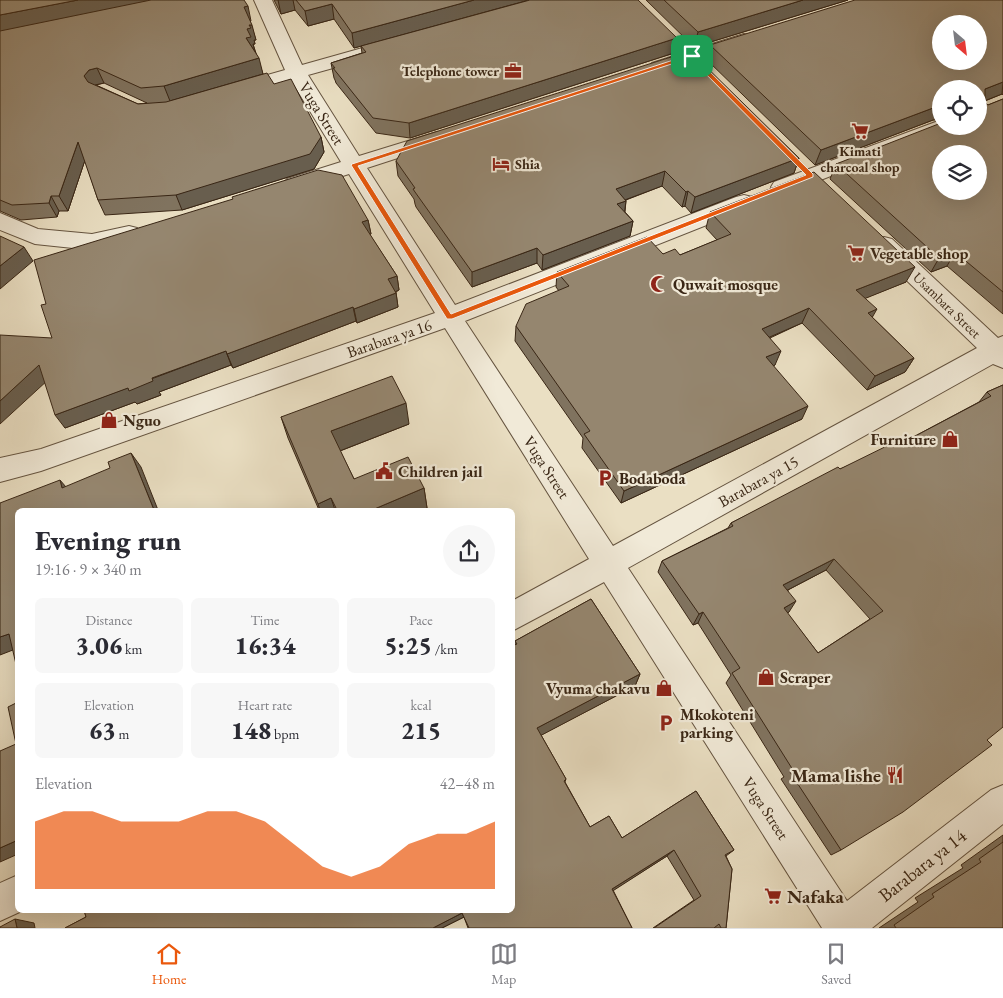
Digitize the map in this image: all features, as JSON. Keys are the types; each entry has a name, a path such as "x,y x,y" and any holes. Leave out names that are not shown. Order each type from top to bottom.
{"street":[{"name":"Vuga Street","path":"263,0 296,72 354,165 843,928"},
{"path":"645,71 758,35"},
{"path":"216,96 412,40"},
{"name":"Barabara ya 16","path":"0,470 40,460 450,317 932,129"},
{"path":"281,189 457,132"},
{"path":"0,221 35,236 92,242 144,230"},
{"name":"Usambara Street","path":"867,229 1000,352"},
{"name":"Barabara ya 15","path":"515,615 1000,352"},
{"name":"Barabara ya 14","path":"843,928 1003,802"},
{"path":"0,902 15,894"}],"building":[{"path":"0,0 78,0 0,15"},
{"path":"151,0 244,0 248,6 244,7 252,25 249,25 251,28 247,29 251,37 246,38 259,58 164,86 141,88 97,68 89,70 84,76 88,82 138,104 166,102 267,73 274,84 291,79 321,137 310,154 176,195 98,200 78,142 59,196 51,196 49,203 12,205 0,200 0,31"},
{"path":"296,0 474,0 352,33 332,4 305,11"},
{"path":"530,0 638,0 677,38 409,123 373,118 331,63 366,52 361,46"},
{"path":"664,0 803,0 698,32"},
{"path":"855,0 1003,0 1003,82 987,88 987,80 932,80 932,108 821,150 710,45"},
{"path":"690,51 799,158 695,197 688,191 686,192 665,171 616,189 626,201 617,204 633,221 543,255 537,248 472,272 415,192 413,189 415,188 396,161 407,141"},
{"path":"1003,99 1003,292 955,252 939,258 836,164 932,127 932,135 987,135 987,104"},
{"path":"318,170 342,175 368,220 362,222 397,276 388,279 396,293 227,354 226,351 152,378 153,381 129,391 128,388 55,415 39,365 0,401 0,335 52,338 41,305 46,304 34,260 233,199 232,197"},
{"path":"814,172 915,267 856,290 877,309 868,313 914,358 875,376 809,308 762,329 781,351 766,357 808,406 624,491 584,434 590,431 516,326 526,304 569,286 557,272 647,237 663,254 675,249 680,255 731,234 710,212"},
{"path":"0,236 24,247 0,266"},
{"path":"392,376 406,403 331,431 354,479 408,457 424,488 377,508 336,508 331,498 318,504 281,417"},
{"path":"1003,385 1003,727 987,740 992,745 903,812 841,850 790,772 793,770 732,673 740,668 703,612 699,614 662,561 733,526 731,523 838,467 840,469 899,440 902,443 991,396 987,392","holes":["834,559 883,611 818,653 784,608 796,601 783,585"]},
{"path":"131,453 153,508 15,508 15,660 9,634 0,637 0,503 60,480 62,488 110,468 108,462"},
{"path":"591,599 640,674 537,728 590,827 609,816 622,838 696,791 734,850 725,855 732,869 726,928 721,928 719,924 714,928 654,928 701,896 674,850 612,889 632,928 469,928 462,913 515,913 515,645 517,644 515,641"},
{"path":"15,704 15,739 8,707"},
{"path":"15,744 15,841 0,848 0,751"},
{"path":"1003,842 1003,928 896,928 894,925 934,897 932,894 981,862 979,859"},
{"path":"85,913 462,913 433,928 65,928 86,917"},
{"path":"15,919 17,928 0,928 0,927"}],"place":[{"name":"Telephone tower","path":"513,71"},
{"name":"Kimati charcoal shop","path":"860,131"},
{"name":"Shia","path":"501,164"},
{"name":"Vegetable shop","path":"856,253"},
{"name":"Quwait mosque","path":"659,284"},
{"name":"Nguo","path":"109,420"},
{"name":"Furniture","path":"950,439"},
{"name":"Children jail","path":"384,471"},
{"name":"Bodaboda","path":"605,478"},
{"name":"Scraper","path":"766,677"},
{"name":"Vyuma chakavu","path":"664,688"},
{"name":"Mkokoteni parking","path":"666,723"},
{"name":"Mama lishe","path":"895,775"},
{"name":"Nafaka","path":"773,896"}],"route":[{"path":"692,56 810,175 450,317 354,165 692,56"}]}
